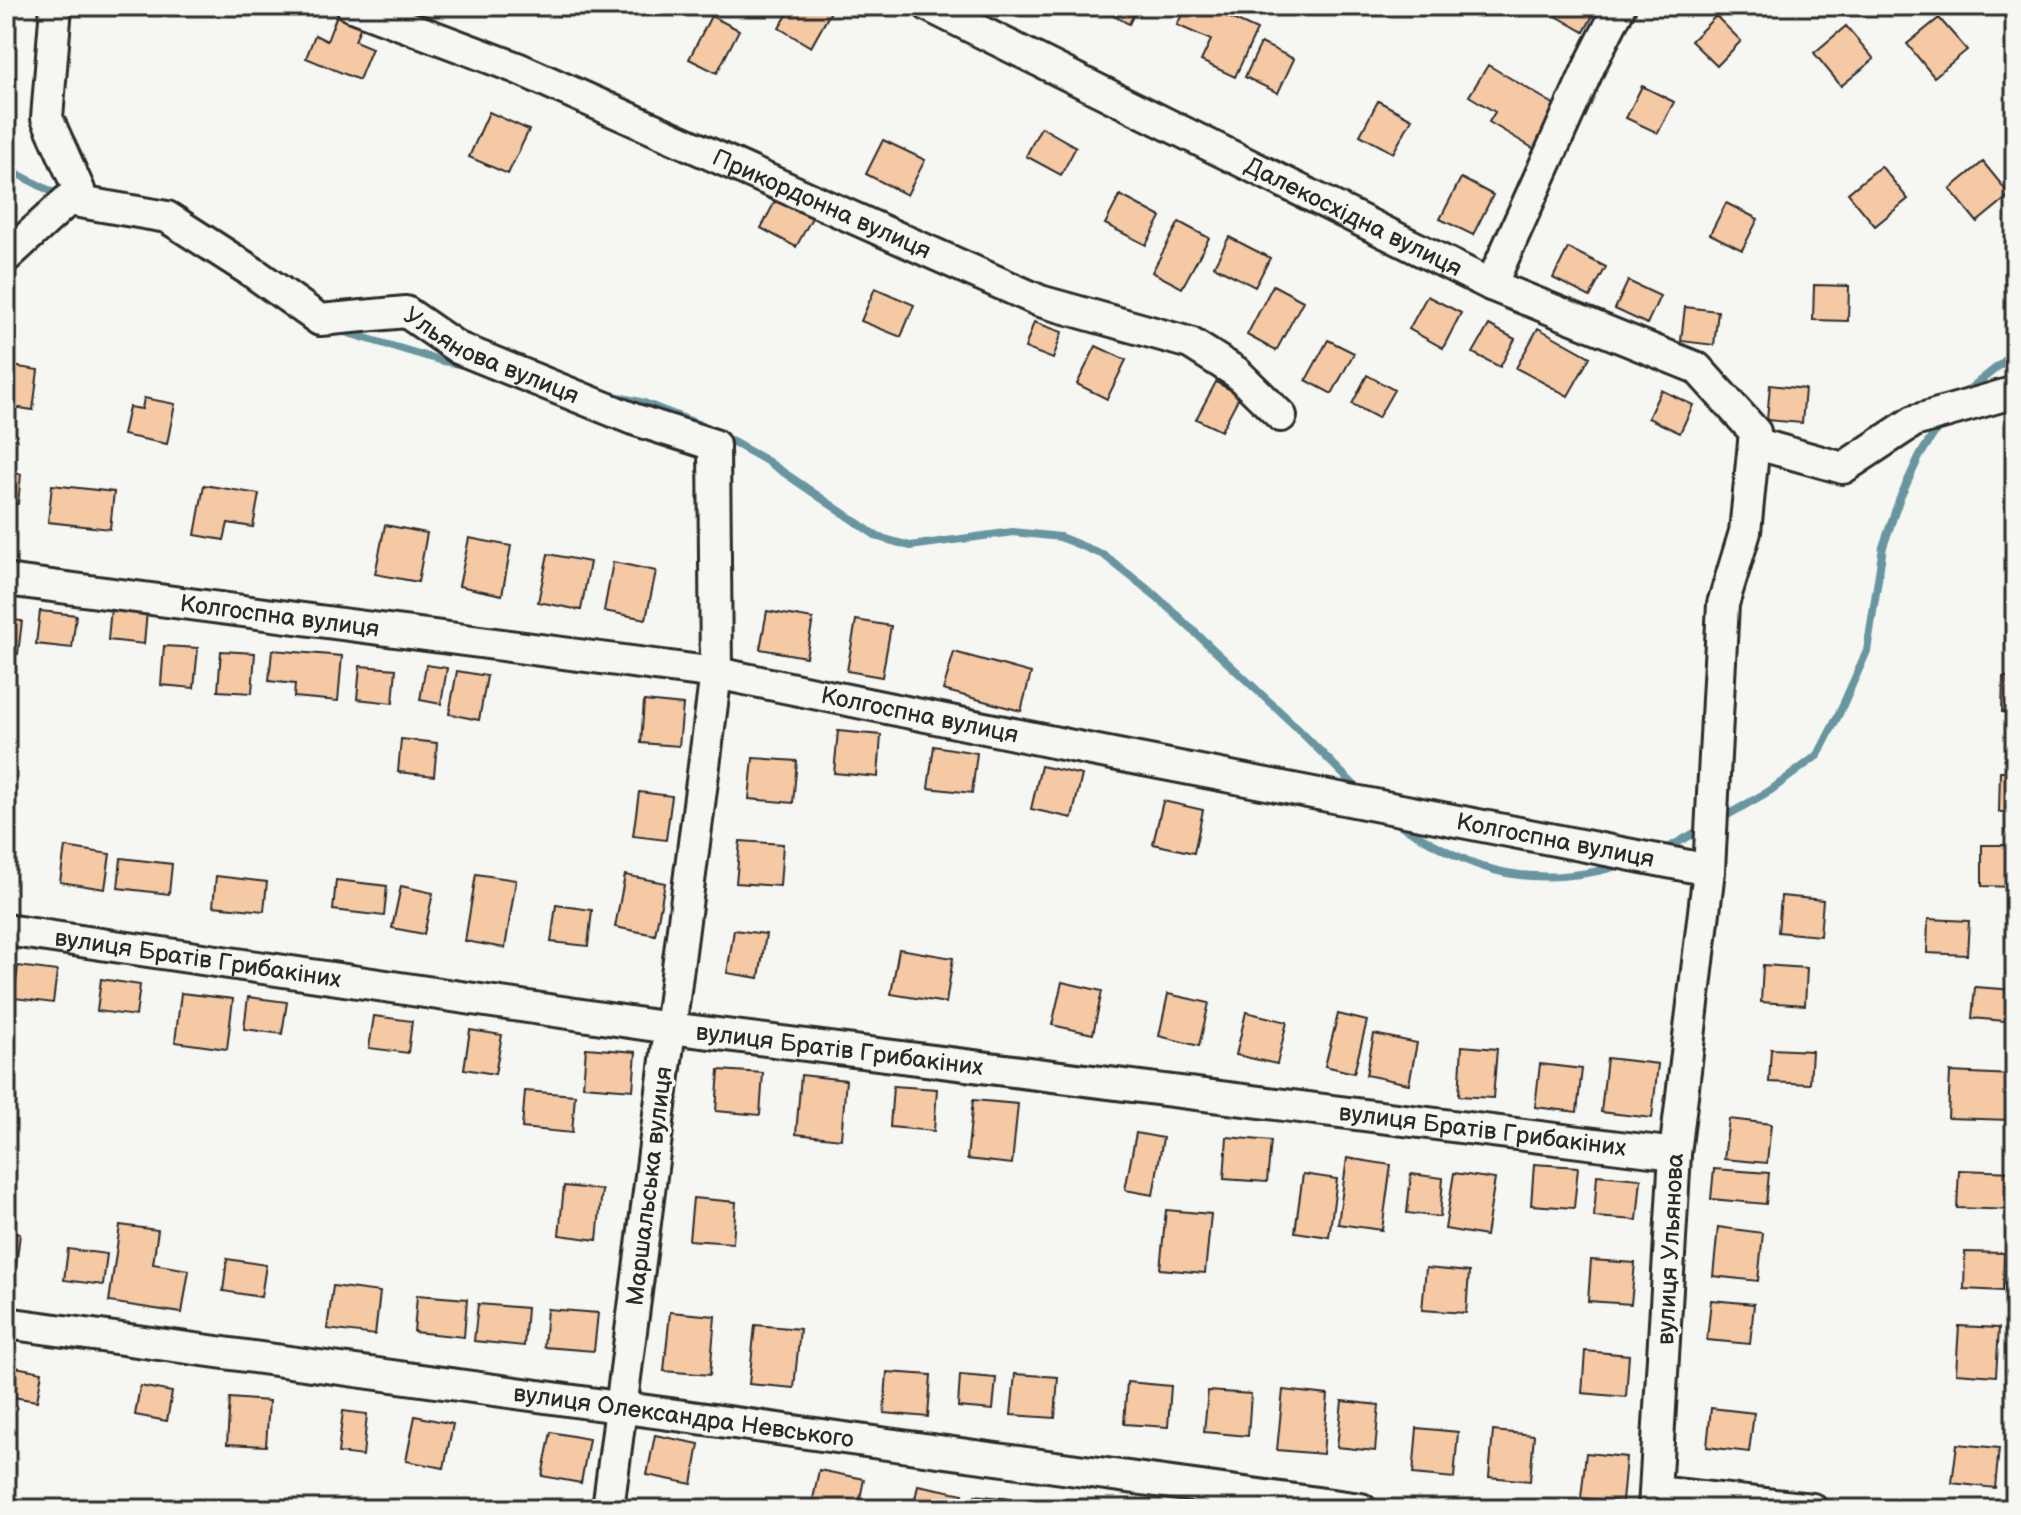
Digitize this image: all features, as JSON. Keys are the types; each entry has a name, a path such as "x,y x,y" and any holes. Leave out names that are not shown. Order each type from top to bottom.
{"street":[{"path":"6,257 79,190 47,118 56,6"},
{"name":"Прикордонна вулиця","path":"352,6 517,68 1040,301 1190,343 1236,372 1281,416"},
{"name":"Далекосхідна вулиця","path":"929,6 1491,285 1697,368 1755,432 1754,443"},
{"path":"1491,285 1590,65 1620,6"},
{"name":"Ульянова вулиця","path":"68,200 167,217 320,320 406,312 458,348 633,419 714,445 716,673"},
{"path":"1709,870 1723,604 1745,532 1754,443 1843,468 1914,421 2015,392"},
{"name":"Колгоспна вулиця","path":"6,580 716,673 1709,870"},
{"name":"Маршальська вулиця","path":"608,1509 716,673"},
{"name":"вулиця Ульянова","path":"1655,1500 1675,1154 1709,870"},
{"name":"вулиця Братів Грибакіних","path":"6,930 670,1028 1675,1154"},
{"name":"вулиця Олександра Невського","path":"6,1323 1361,1509"},
{"path":"1655,1500 1812,1509"}],"building":[{"path":"771,6 834,6 811,47 779,28 787,15"},
{"path":"1097,6 1138,6 1129,24"},
{"path":"1186,6 1204,6 1257,30 1235,77 1201,61 1211,40 1177,25"},
{"path":"1555,6 1597,8 1584,32 1551,13"},
{"path":"337,15 361,25 355,41 372,48 359,80 306,58 315,35 327,41"},
{"path":"711,16 739,30 717,73 689,59"},
{"path":"1716,16 1741,41 1717,66 1691,41"},
{"path":"1939,18 1967,50 1934,77 1907,44"},
{"path":"1846,26 1874,59 1841,86 1814,53"},
{"path":"1261,43 1294,59 1278,93 1245,77"},
{"path":"1488,65 1562,109 1536,150 1489,122 1495,112 1469,96"},
{"path":"1642,86 1674,102 1658,133 1626,118"},
{"path":"1378,101 1412,119 1393,153 1360,135"},
{"path":"489,112 529,130 508,174 469,157"},
{"path":"1041,127 1076,147 1061,175 1026,156"},
{"path":"883,140 925,160 907,195 866,174"},
{"path":"1983,162 2010,195 1977,222 1950,189"},
{"path":"1881,166 1908,199 1875,226 1848,193"},
{"path":"1461,178 1493,195 1473,235 1440,219"},
{"path":"1120,195 1161,217 1146,245 1105,224"},
{"path":"778,196 813,216 796,247 761,228"},
{"path":"1726,203 1758,219 1742,250 1710,234"},
{"path":"1179,222 1209,238 1182,288 1152,272"},
{"path":"1229,237 1270,258 1255,287 1214,266"},
{"path":"1568,248 1606,267 1590,297 1553,278"},
{"path":"1628,281 1660,296 1647,324 1615,309"},
{"path":"1273,285 1303,301 1276,351 1247,335"},
{"path":"1814,285 1849,286 1848,321 1813,320"},
{"path":"875,288 914,305 901,337 861,321"},
{"path":"1427,296 1461,313 1443,348 1409,329"},
{"path":"1685,307 1718,311 1714,345 1681,341"},
{"path":"1034,322 1062,332 1053,359 1025,348"},
{"path":"1489,325 1515,339 1500,367 1473,353"},
{"path":"1538,328 1590,357 1568,396 1516,368"},
{"path":"1328,340 1354,353 1332,394 1306,380"},
{"path":"1096,346 1126,360 1107,399 1077,384"},
{"path":"6,365 38,370 33,410 6,406"},
{"path":"1367,375 1394,390 1378,418 1352,404"},
{"path":"1216,382 1240,395 1221,431 1196,419"},
{"path":"1770,385 1805,389 1802,423 1767,420"},
{"path":"1661,390 1693,405 1680,433 1648,418"},
{"path":"144,398 175,404 167,444 123,435 129,407 142,409"},
{"path":"6,473 21,474 18,504 6,503"},
{"path":"52,485 114,492 110,529 48,522"},
{"path":"204,485 259,494 253,527 228,523 224,540 195,535"},
{"path":"385,525 427,533 418,582 375,574"},
{"path":"469,538 511,546 502,595 459,586"},
{"path":"548,554 590,562 581,610 538,602"},
{"path":"613,562 656,571 646,619 604,611"},
{"path":"111,607 147,611 144,644 108,640"},
{"path":"40,611 76,615 72,648 36,644"},
{"path":"767,611 813,619 806,657 760,649"},
{"path":"6,619 22,621 18,654 6,653"},
{"path":"856,620 891,626 882,677 847,671"},
{"path":"164,646 198,648 194,688 161,685"},
{"path":"272,650 342,656 338,701 294,697 295,684 269,681"},
{"path":"221,651 255,653 252,693 218,691"},
{"path":"954,652 1031,673 1021,711 943,690"},
{"path":"426,665 447,668 441,704 420,700"},
{"path":"360,666 396,669 393,703 357,699"},
{"path":"457,671 487,676 479,720 449,714"},
{"path":"2003,677 2015,677 2015,712 2002,712"},
{"path":"644,701 683,705 679,746 641,743"},
{"path":"838,731 881,735 878,777 834,773"},
{"path":"401,739 437,743 434,776 398,772"},
{"path":"934,746 977,753 972,793 928,788"},
{"path":"753,758 797,761 793,803 749,799"},
{"path":"1041,766 1082,775 1072,818 1031,809"},
{"path":"2000,771 2015,771 2015,812 1999,812"},
{"path":"639,792 672,796 666,840 633,836"},
{"path":"1163,801 1203,810 1194,853 1153,844"},
{"path":"740,841 783,844 780,886 736,883"},
{"path":"1982,845 2015,845 2015,887 1982,886"},
{"path":"65,847 110,854 105,889 60,882"},
{"path":"121,858 172,864 169,894 118,888"},
{"path":"476,874 516,880 505,948 465,941"},
{"path":"625,875 665,883 655,935 615,927"},
{"path":"216,876 267,882 264,911 213,906"},
{"path":"336,880 387,886 384,916 333,910"},
{"path":"401,886 433,893 424,934 392,928"},
{"path":"1781,896 1823,900 1820,936 1778,932"},
{"path":"556,905 592,910 588,946 551,942"},
{"path":"1928,919 1969,921 1967,955 1927,953"},
{"path":"734,930 766,934 759,978 727,973"},
{"path":"899,949 953,958 946,1003 891,994"},
{"path":"1763,965 1807,968 1805,1005 1761,1002"},
{"path":"18,966 57,971 53,1003 14,998"},
{"path":"101,979 140,985 136,1016 97,1011"},
{"path":"1062,982 1102,991 1093,1034 1052,1025"},
{"path":"1975,987 2015,990 2015,1022 1972,1018"},
{"path":"181,993 233,999 227,1049 175,1042"},
{"path":"1168,994 1209,1003 1199,1046 1159,1036"},
{"path":"248,997 287,1002 282,1034 244,1029"},
{"path":"1246,1012 1287,1022 1277,1064 1236,1055"},
{"path":"1338,1014 1367,1021 1354,1073 1325,1066"},
{"path":"374,1016 412,1021 408,1053 369,1048"},
{"path":"470,1030 502,1035 495,1074 464,1069"},
{"path":"1374,1034 1417,1043 1409,1084 1366,1075"},
{"path":"1462,1046 1497,1049 1493,1098 1459,1096"},
{"path":"586,1048 636,1052 633,1090 583,1086"},
{"path":"1771,1049 1812,1051 1810,1084 1769,1082"},
{"path":"1607,1058 1658,1064 1652,1118 1601,1112"},
{"path":"1540,1064 1582,1069 1577,1112 1535,1107"},
{"path":"719,1070 763,1073 760,1115 716,1111"},
{"path":"1950,1072 2013,1075 2011,1120 1948,1118"},
{"path":"801,1075 846,1080 841,1139 796,1134"},
{"path":"893,1086 937,1089 934,1131 890,1127"},
{"path":"525,1091 575,1095 572,1133 522,1128"},
{"path":"973,1100 1018,1104 1012,1164 967,1159"},
{"path":"1729,1119 1771,1124 1767,1163 1724,1159"},
{"path":"1136,1133 1163,1138 1153,1195 1125,1190"},
{"path":"1227,1137 1271,1141 1267,1182 1224,1179"},
{"path":"1347,1158 1391,1165 1382,1230 1338,1224"},
{"path":"1534,1164 1578,1167 1574,1208 1531,1205"},
{"path":"1714,1169 1769,1173 1766,1204 1711,1199"},
{"path":"1959,1170 2015,1172 2015,1210 1957,1208"},
{"path":"1454,1173 1495,1179 1486,1236 1445,1229"},
{"path":"1303,1174 1337,1179 1329,1237 1295,1232"},
{"path":"1411,1174 1443,1178 1440,1217 1407,1213"},
{"path":"1597,1175 1641,1179 1637,1220 1594,1217"},
{"path":"564,1186 602,1190 597,1240 559,1235"},
{"path":"693,1198 736,1202 733,1243 689,1240"},
{"path":"1166,1210 1211,1214 1205,1273 1160,1269"},
{"path":"120,1225 158,1230 153,1264 189,1270 182,1313 109,1302"},
{"path":"1718,1227 1763,1233 1758,1281 1713,1276"},
{"path":"6,1232 20,1234 16,1266 6,1264"},
{"path":"68,1249 107,1254 103,1285 64,1280"},
{"path":"1965,1252 2004,1253 2003,1291 1964,1289"},
{"path":"227,1259 266,1265 261,1297 223,1291"},
{"path":"1591,1260 1635,1263 1631,1304 1588,1301"},
{"path":"1426,1268 1469,1272 1466,1313 1422,1310"},
{"path":"333,1286 380,1292 375,1335 327,1329"},
{"path":"417,1295 467,1299 464,1337 414,1332"},
{"path":"1711,1300 1754,1304 1750,1344 1707,1340"},
{"path":"478,1304 527,1308 524,1346 474,1341"},
{"path":"547,1309 598,1313 594,1351 544,1347"},
{"path":"670,1312 715,1316 710,1375 664,1371"},
{"path":"755,1325 800,1329 794,1388 749,1384"},
{"path":"1959,1326 1999,1328 1996,1376 1956,1373"},
{"path":"1585,1351 1629,1355 1626,1397 1582,1393"},
{"path":"10,1366 42,1372 37,1401 6,1396"},
{"path":"887,1372 931,1375 928,1417 884,1413"},
{"path":"1015,1374 1058,1377 1055,1418 1011,1415"},
{"path":"960,1375 996,1378 993,1410 958,1407"},
{"path":"1127,1382 1171,1386 1168,1427 1124,1424"},
{"path":"140,1386 172,1392 167,1421 135,1415"},
{"path":"1283,1390 1328,1395 1323,1454 1277,1450"},
{"path":"1208,1391 1251,1394 1248,1436 1204,1432"},
{"path":"230,1398 269,1401 266,1446 227,1444"},
{"path":"1342,1401 1379,1405 1375,1451 1337,1447"},
{"path":"1711,1408 1754,1413 1749,1452 1707,1447"},
{"path":"343,1411 367,1414 363,1456 338,1453"},
{"path":"415,1416 453,1424 444,1468 406,1461"},
{"path":"1417,1428 1458,1432 1454,1478 1413,1474"},
{"path":"1493,1431 1534,1435 1530,1481 1489,1477"},
{"path":"551,1432 589,1439 581,1483 542,1476"},
{"path":"655,1435 699,1444 692,1484 647,1475"},
{"path":"1957,1444 1999,1448 1995,1488 1952,1483"},
{"path":"1586,1453 1626,1457 1622,1502 1581,1498"},
{"path":"819,1470 864,1479 858,1509 811,1509"},
{"path":"918,1485 963,1494 960,1509 913,1509"},
{"path":"975,1495 1026,1501 1025,1509 974,1509"}],"waterway":[{"path":"6,168 62,197"},
{"path":"338,330 468,366"},
{"path":"1962,395 2015,353"},
{"path":"610,395 644,403 708,428 767,461 878,537 910,546 1013,532 1060,537 1104,555 1156,596 1360,791"},
{"path":"1719,820 1771,790 1818,755 1867,651 1883,547 1899,500 1919,457 1942,421"},
{"path":"1394,821 1463,859 1507,873 1566,876 1623,864"},
{"path":"1663,851 1703,828"}]}
